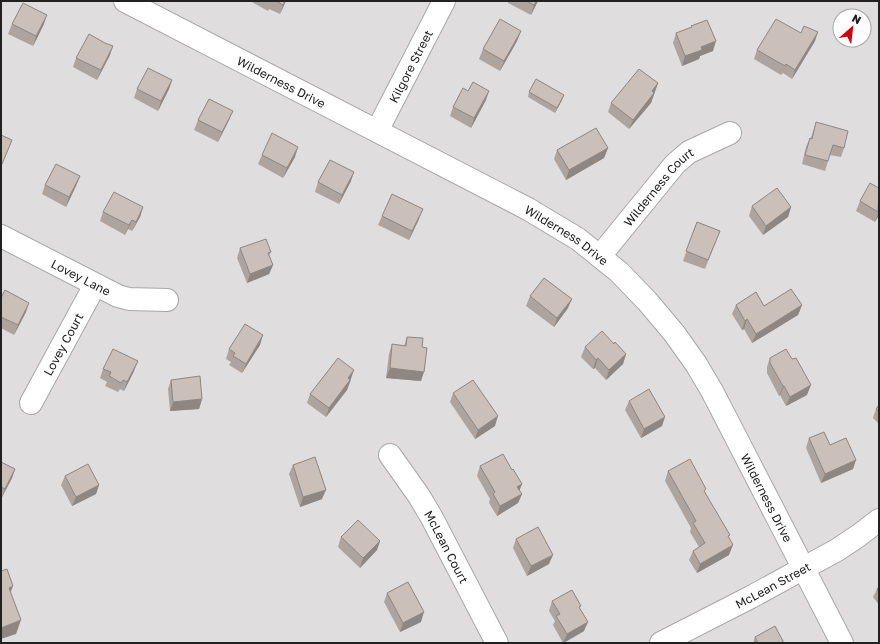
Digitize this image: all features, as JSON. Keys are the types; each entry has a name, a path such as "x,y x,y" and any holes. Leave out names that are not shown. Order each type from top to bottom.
{"street":[{"name":"Wilderness Drive","path":"125,1 528,209 578,239 619,272 647,301 674,333 696,364 712,391 842,643"},
{"name":"Kilgore Street","path":"377,131 444,1"},
{"name":"Wilderness Court","path":"600,256 675,164 689,152 730,133"},
{"name":"Lovey Lane","path":"1,236 118,296 129,299 166,300"},
{"name":"Lovey Court","path":"32,404 95,285"},
{"name":"McLean Court","path":"390,455 419,496 432,518 496,643"},
{"name":"McLean Street","path":"661,643 751,597 837,550 879,520"}],"shaded area":[{"path":"1,1 879,1 879,643 1,643"}],"building":[{"path":"276,1 285,1 283,5"},
{"path":"526,1 536,1 534,5"},
{"path":"23,3 47,15 36,36 12,24"},
{"path":"500,19 521,31 504,61 483,49"},
{"path":"776,19 801,33 804,26 818,32 795,70 757,50"},
{"path":"707,20 716,41 701,47 702,50 685,56 676,33"},
{"path":"89,34 113,46 101,70 76,58"},
{"path":"148,68 172,80 161,101 137,89"},
{"path":"639,69 658,83 652,91 654,93 633,120 611,103"},
{"path":"536,79 564,95 557,108 529,92"},
{"path":"473,82 489,91 474,118 453,107 463,88 468,91"},
{"path":"209,99 233,111 222,132 198,120"},
{"path":"816,122 848,131 844,148 833,145 828,161 805,155 810,138 812,139"},
{"path":"596,128 608,148 569,170 557,150"},
{"path":"272,133 298,147 287,168 262,155"},
{"path":"1,135 12,140 2,164 1,164"},
{"path":"330,160 354,172 342,195 318,182"},
{"path":"56,164 80,176 69,197 45,185"},
{"path":"870,183 879,188 878,212 860,201"},
{"path":"777,188 791,207 766,226 752,206"},
{"path":"114,192 143,207 136,222 132,220 129,225 103,212"},
{"path":"392,194 423,209 412,231 382,216"},
{"path":"697,222 720,231 708,260 686,251"},
{"path":"266,239 271,252 268,253 273,265 250,274 240,248"},
{"path":"544,278 572,299 557,318 530,296"},
{"path":"791,289 802,305 756,334 747,319 745,321 736,305 756,292 764,306"},
{"path":"5,290 29,303 18,325 1,317 1,298"},
{"path":"245,324 263,335 246,364 233,356 235,353 229,349"},
{"path":"602,331 626,354 609,370 598,358 596,360 585,347"},
{"path":"407,337 423,338 422,347 427,348 424,372 390,368 392,344 406,346"},
{"path":"113,349 138,361 127,382 123,380 121,383 109,376 111,372 103,369"},
{"path":"786,349 792,359 796,358 811,385 790,397 770,363 770,358"},
{"path":"338,358 354,370 348,378 350,380 329,408 310,394"},
{"path":"200,376 202,399 173,402 171,380"},
{"path":"473,380 498,416 478,430 453,393"},
{"path":"649,389 665,417 644,429 629,401"},
{"path":"824,432 830,445 846,438 856,460 825,474 809,438"},
{"path":"503,454 522,484 517,487 522,494 500,506 493,494 495,492 480,466"},
{"path":"315,457 326,490 303,497 293,465"},
{"path":"690,459 706,489 704,491 730,535 728,536 733,545 700,564 693,551 705,543 693,523 696,521 668,471"},
{"path":"1,462 15,469 5,489 1,487"},
{"path":"88,464 99,485 76,497 65,476"},
{"path":"358,520 380,541 363,558 341,537"},
{"path":"538,527 553,555 531,566 516,539"},
{"path":"7,569 13,586 9,588 21,620 1,628 1,571"},
{"path":"408,582 424,612 403,623 387,593"},
{"path":"572,590 581,606 579,607 588,622 567,634 556,616 560,614 552,601"},
{"path":"775,626 784,643 758,643 755,637"}]}
